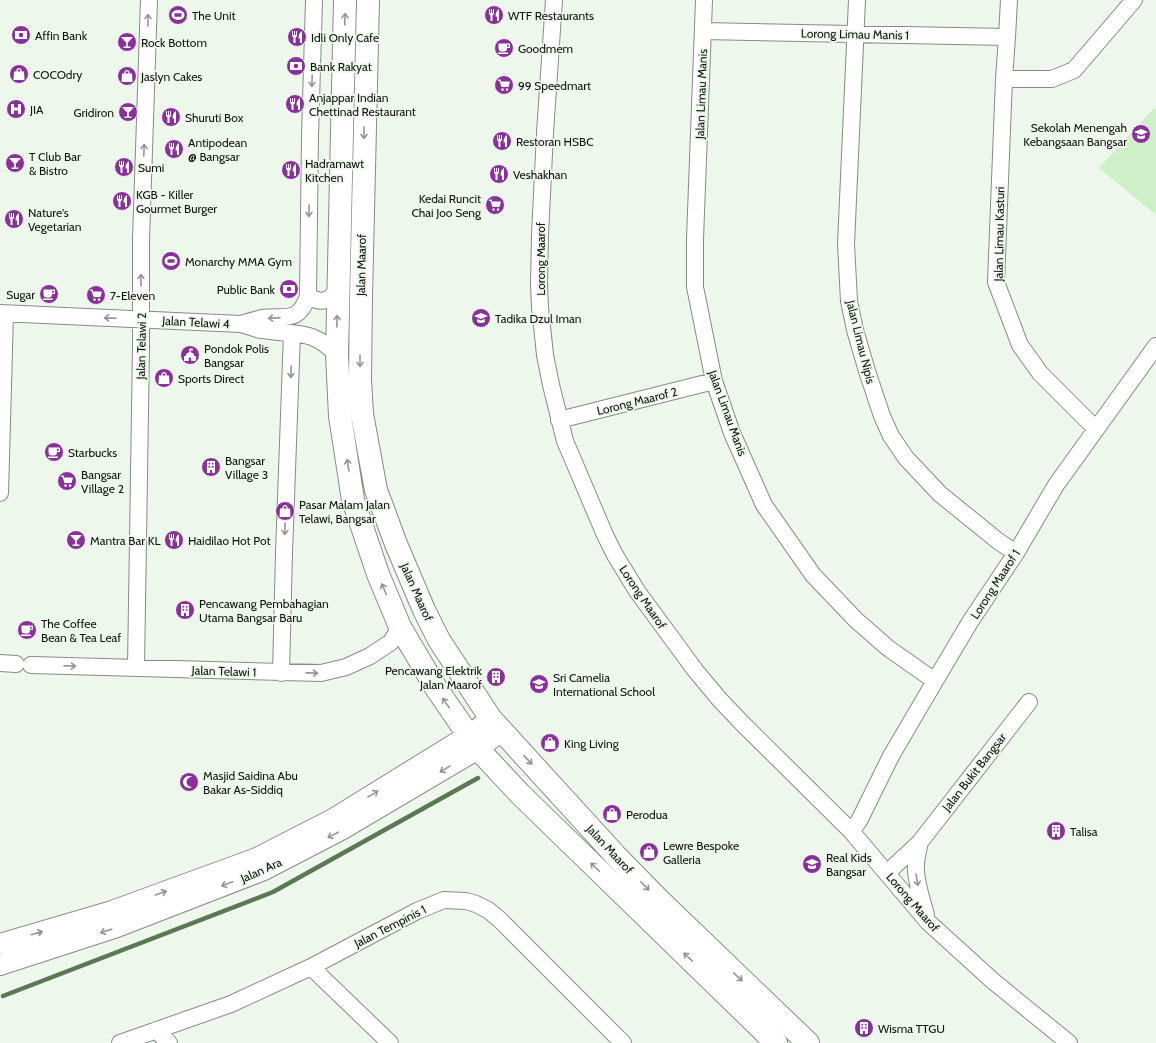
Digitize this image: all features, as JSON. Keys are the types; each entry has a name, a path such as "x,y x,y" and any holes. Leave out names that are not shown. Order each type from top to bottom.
{"main road":[{"name":"Jalan Maarof","path":"345,0 337,356 340,416 353,500 378,574 400,627 436,688 473,742 520,794 758,1036 776,1043"},
{"name":"Jalan Maarof","path":"368,0 360,296 360,380 362,414 376,490 396,544 424,610 439,640 496,725 617,857 658,899 808,1043"}],"street":[{"name":"Jalan Telawi 2","path":"136,668 141,240 150,0"},
{"path":"241,324 262,318 298,314 304,307 308,296 310,136 314,0"},
{"name":"Lorong Maarof","path":"554,0 540,235 540,307 545,355 565,442 605,535 615,555 650,610 695,670 720,700 851,831 928,922 993,980 1069,1043"},
{"name":"Jalan Limau Manis","path":"704,0 695,239 696,287 714,381 732,433 764,505 813,575 856,620 888,648 935,681"},
{"name":"Jalan Limau Nipis","path":"857,0 846,244 849,301 855,330 882,416 891,436 906,458 940,494 998,541 1016,553"},
{"name":"Jalan Limau Kasturi","path":"1009,0 1008,37 1004,79 996,282 1020,344 1040,374 1096,428"},
{"path":"1004,79 1052,79 1074,70 1134,0"},
{"name":"Lorong Limau Manis 1","path":"703,31 1008,37"},
{"path":"308,296 314,300 321,301 334,295 338,288"},
{"name":"Jalan Telawi 4","path":"3,314 241,324 262,330 292,333 315,338 324,343 337,356"},
{"path":"0,493 3,314"},
{"path":"281,673 292,333"},
{"name":"Lorong Maarof 1","path":"851,831 859,821 891,756 935,681 970,622 1016,553 1056,485 1156,346"},
{"name":"Lorong Maarof 2","path":"559,420 714,381"},
{"name":"Jalan Telawi 1","path":"0,664 321,673 346,667 370,656 391,642 400,627"},
{"name":"Jalan Bukit Bangsar","path":"887,873 920,842 1029,702"},
{"name":"Jalan Ara","path":"0,966 117,928 264,870 341,830 496,725"},
{"name":"Jalan Ara","path":"2,944 112,911 257,858 333,819 473,742"},
{"name":"Jalan Bukit Bangsar","path":"920,842 915,870 928,922"},
{"name":"Jalan Tempinis 1","path":"120,1043 231,1004 311,966 417,911 444,900 466,901 488,910 499,919 623,1043"},
{"path":"311,966 390,1043"},
{"path":"156,1030 169,1043"}],"green space":[{"name":"Sekolah Menengah Kebangsaan Bangsar","path":"1156,106 1156,215 1099,168"}],"waterway":[{"path":"3,996 273,892 478,778"}],"place":[{"name":"The Unit","path":"178,15"},
{"name":"WTF Restaurants","path":"494,15"},
{"name":"Affin Bank","path":"21,35"},
{"name":"Idli Only Cafe","path":"297,37"},
{"name":"Rock Bottom","path":"127,42"},
{"name":"Goodmem","path":"504,48"},
{"name":"Bank Rakyat","path":"296,66"},
{"name":"COCOdry","path":"19,74"},
{"name":"Jaslyn Cakes","path":"127,76"},
{"name":"99 Speedmart","path":"504,85"},
{"name":"Anjappar Indian Chettinad Restaurant","path":"295,104"},
{"name":"JIA","path":"16,109"},
{"name":"Gridiron","path":"128,112"},
{"name":"Shuruti Box","path":"171,117"},
{"name":"Sekolah Menengah Kebangsaan Bangsar","path":"1141,134"},
{"name":"Restoran HSBC","path":"502,141"},
{"name":"Antipodean @ Bangsar","path":"174,149"},
{"name":"T Club Bar & Bistro","path":"15,163"},
{"name":"Sumi","path":"124,167"},
{"name":"Hadramawt Kitchen","path":"291,170"},
{"name":"Veshakhan","path":"499,174"},
{"name":"KGB - Killer Gourmet Burger","path":"122,201"},
{"name":"Kedai Runcit Chai Joo Seng","path":"495,205"},
{"name":"Nature's Vegetarian","path":"14,219"},
{"name":"Monarchy MMA Gym","path":"171,261"},
{"name":"Public Bank","path":"289,289"},
{"name":"Sugar","path":"49,294"},
{"name":"7-Eleven","path":"96,295"},
{"name":"Tadika Dzul Iman","path":"481,318"},
{"name":"Pondok Polis Bangsar","path":"190,355"},
{"name":"Sports Direct","path":"164,378"},
{"name":"Starbucks","path":"54,452"},
{"name":"Bangsar Village 3","path":"211,467"},
{"name":"Bangsar Village 2","path":"67,481"},
{"name":"Pasar Malam Jalan Telawi, Bangsar","path":"285,511"},
{"name":"Mantra Bar KL","path":"76,540"},
{"name":"Haidilao Hot Pot","path":"174,540"},
{"name":"Pencawang Pembahagian Utama Bangsar Baru","path":"185,610"},
{"name":"The Coffee Bean & Tea Leaf","path":"27,630"},
{"name":"Pencawang Elektrik Jalan Maarof","path":"496,677"},
{"name":"Sri Camelia International School","path":"539,684"},
{"name":"King Living","path":"550,743"},
{"name":"Masjid Saidina Abu Bakar As-Siddiq","path":"189,782"},
{"name":"Perodua","path":"612,814"},
{"name":"Talisa","path":"1056,831"},
{"name":"Lewre Bespoke Galleria","path":"649,852"},
{"name":"Real Kids Bangsar","path":"812,864"},
{"name":"Wisma TTGU","path":"864,1028"}]}
